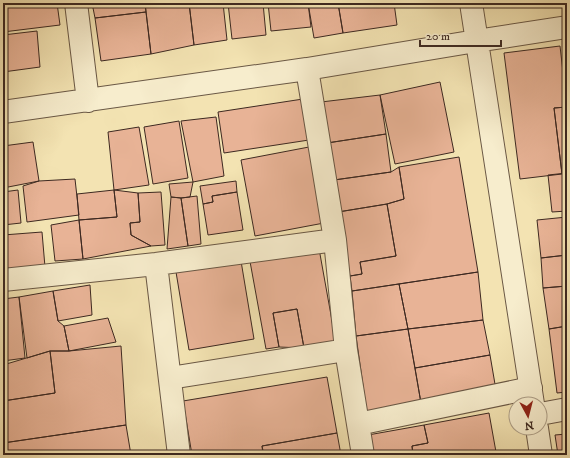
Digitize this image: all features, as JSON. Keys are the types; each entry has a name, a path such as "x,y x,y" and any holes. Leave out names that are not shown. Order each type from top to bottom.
{"street":[{"path":"76,3 88,101"},
{"path":"471,3 532,396"},
{"path":"3,112 307,69 567,27"},
{"path":"307,69 335,240 346,350 363,455"},
{"path":"3,280 156,264 335,240"},
{"path":"156,264 179,455"},
{"path":"170,378 346,350"},
{"path":"358,424 508,400"},
{"path":"548,413 567,409"},
{"path":"538,436 541,455"}],"building":[{"path":"3,3 57,3 60,25 3,32"},
{"path":"92,3 145,3 146,12 95,18"},
{"path":"145,3 189,3 194,45 151,54"},
{"path":"189,3 223,3 227,40 194,45"},
{"path":"228,3 263,3 266,35 232,39"},
{"path":"268,3 308,3 311,27 271,31"},
{"path":"308,3 338,3 343,33 314,38"},
{"path":"338,3 394,3 397,25 343,33"},
{"path":"146,12 151,54 101,61 95,18"},
{"path":"37,31 40,67 3,72 3,35"},
{"path":"560,46 567,107 554,108 562,174 520,179 504,53"},
{"path":"440,82 454,152 395,164 380,95"},
{"path":"380,95 386,134 327,143 321,102"},
{"path":"303,99 309,140 224,153 218,112"},
{"path":"567,107 567,173 562,174 554,108"},
{"path":"216,117 224,176 193,182 181,121"},
{"path":"179,121 188,178 153,184 144,127"},
{"path":"139,127 149,185 114,190 108,132"},
{"path":"386,134 391,172 334,180 327,143"},
{"path":"33,142 39,181 3,188 3,146"},
{"path":"309,147 324,223 255,236 241,160"},
{"path":"459,157 478,272 352,291 350,276 362,274 360,262 396,256 387,204 404,199 399,167"},
{"path":"399,167 404,199 387,204 338,212 334,180 391,172"},
{"path":"567,173 567,211 552,212 548,175"},
{"path":"75,179 79,215 27,222 23,186 39,181"},
{"path":"236,181 237,192 212,196 213,202 203,204 200,186"},
{"path":"193,182 190,197 171,197 169,184"},
{"path":"18,190 21,223 3,225 3,192"},
{"path":"114,190 117,217 79,220 77,194"},
{"path":"114,190 138,193 140,222 130,223 131,235 151,246 83,259 79,220 117,217"},
{"path":"161,192 165,245 151,246 131,235 130,223 140,222 138,193"},
{"path":"237,192 243,230 208,235 203,204 213,202 212,196"},
{"path":"197,196 201,244 188,246 181,198"},
{"path":"171,197 181,198 188,246 167,249"},
{"path":"387,204 396,256 360,262 362,274 350,276 338,212"},
{"path":"567,217 567,255 541,258 537,220"},
{"path":"79,220 83,259 55,261 51,225"},
{"path":"42,232 45,267 3,271 3,235"},
{"path":"318,243 336,343 304,348 297,309 273,313 279,347 266,349 249,256"},
{"path":"567,255 567,286 543,288 541,258"},
{"path":"241,261 254,339 189,350 176,272"},
{"path":"478,272 483,320 408,329 399,284"},
{"path":"399,284 408,329 356,336 352,291"},
{"path":"90,285 92,315 58,321 53,291"},
{"path":"567,286 567,326 549,329 543,288"},
{"path":"53,291 58,321 64,326 69,351 50,351 27,358 19,297"},
{"path":"19,297 25,358 3,361 3,299"},
{"path":"297,309 304,348 279,347 273,313"},
{"path":"108,318 116,342 69,351 64,326"},
{"path":"483,320 490,355 415,368 408,329"},
{"path":"567,326 567,392 557,393 549,329"},
{"path":"408,329 421,403 367,414 356,336"},
{"path":"121,346 126,425 3,443 3,401 55,393 50,351 69,351"},
{"path":"50,351 55,393 3,401 3,365"},
{"path":"490,355 496,390 421,403 415,368"},
{"path":"327,377 337,433 262,446 263,455 192,455 183,401"},
{"path":"489,413 496,452 480,455 413,455 412,446 428,443 424,425"},
{"path":"126,425 131,455 6,455 3,443"},
{"path":"424,425 428,443 412,446 413,455 372,455 368,435"},
{"path":"337,433 341,455 264,455 262,446"},
{"path":"567,434 567,454 558,455 555,435"}]}
